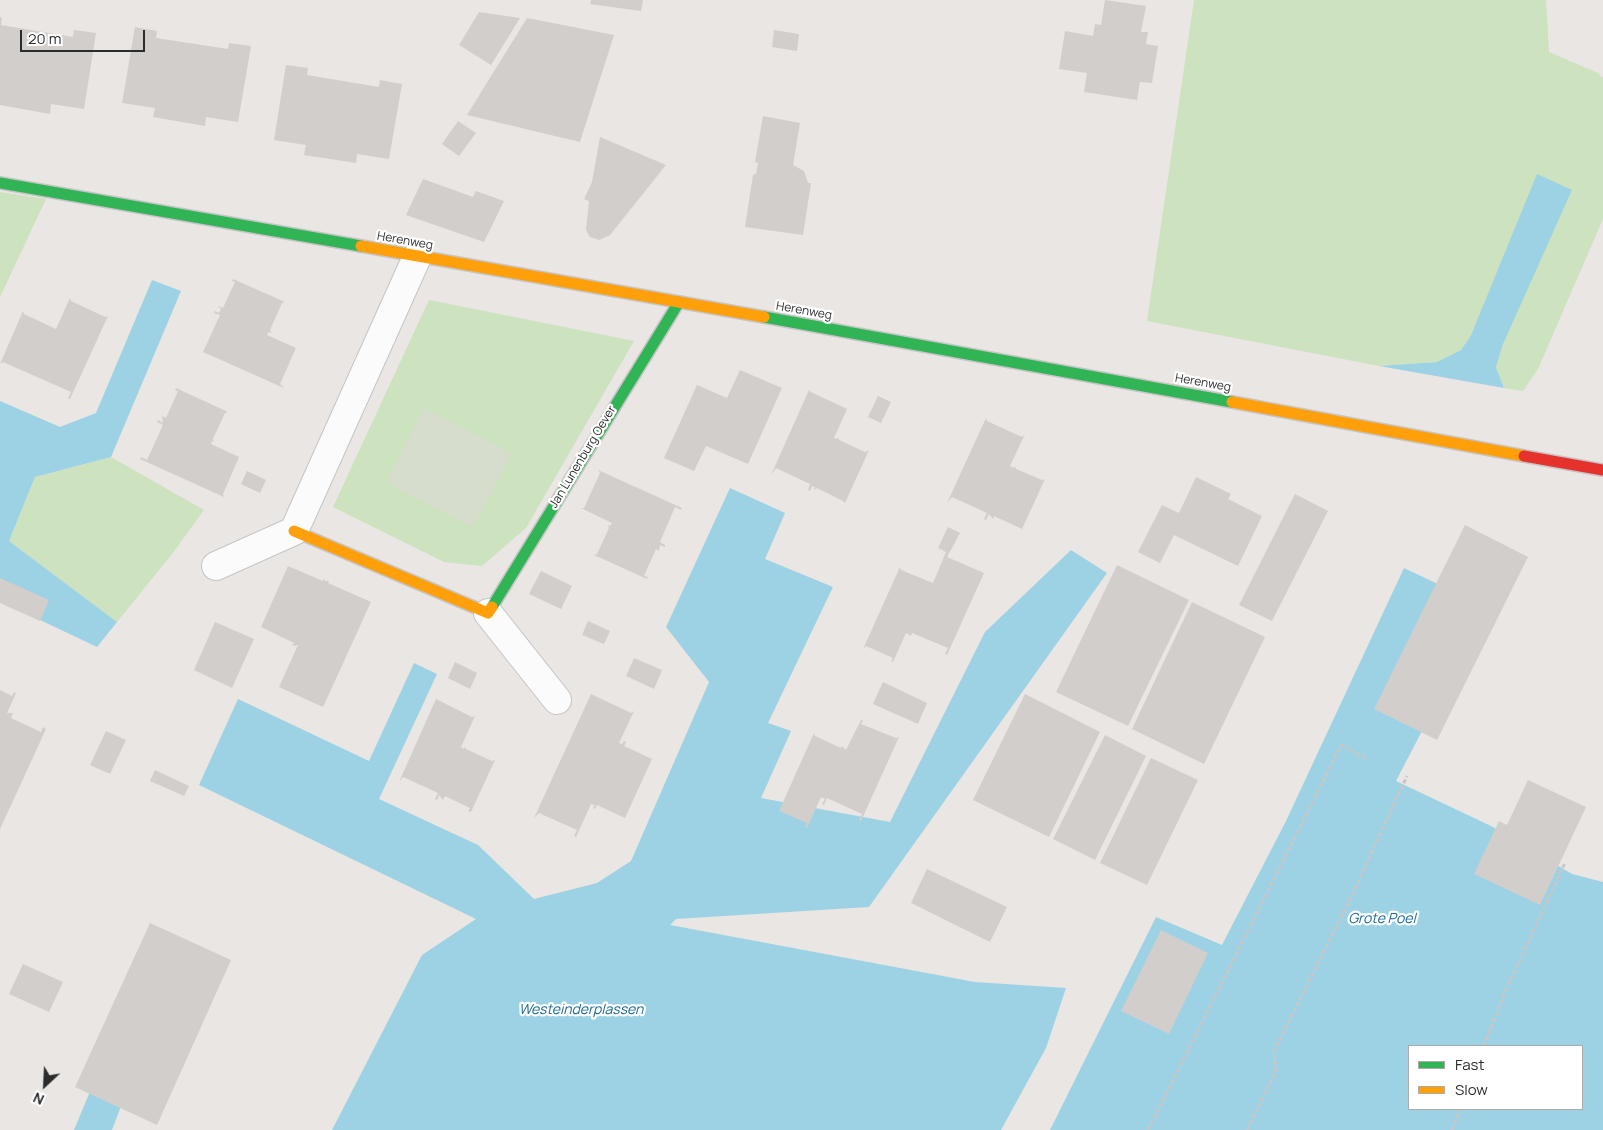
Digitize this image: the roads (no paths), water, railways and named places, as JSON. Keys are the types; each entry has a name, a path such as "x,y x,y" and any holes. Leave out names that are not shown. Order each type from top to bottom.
{"street":[{"name":"Herenweg","path":"0,182 678,302 1603,470"},
{"path":"216,566 294,531 417,257"},
{"name":"Jan Lunenburg Oever","path":"488,613 678,302"},
{"path":"294,531 488,613 557,700"}],"water":[{"path":"1537,174 1572,190 1503,344 1496,367 1504,388 1379,366 1437,362 1461,350 1471,335"},
{"path":"152,280 181,291 111,457 35,477 9,541 117,622 97,647 0,601 0,401 60,427 96,413"},
{"name":"Westeinderplassen","path":"730,488 785,513 765,559 833,587 768,723 791,731 761,798 890,822 985,632 1071,550 1107,573 869,907 676,919 670,925 975,982 1066,988 1046,1048 1001,1130 332,1130 422,955 476,919 199,785 238,699 369,761 414,663 437,674 379,799 478,845 534,899 597,883 631,861 709,682 666,627"},
{"name":"Grote Poel","path":"1404,568 1442,586 1422,731 1396,781 1491,826 1572,874 1603,882 1603,1130 1050,1130 1156,917 1222,945 1286,821"},
{"path":"143,964 170,976 112,1130 74,1130"}]}
